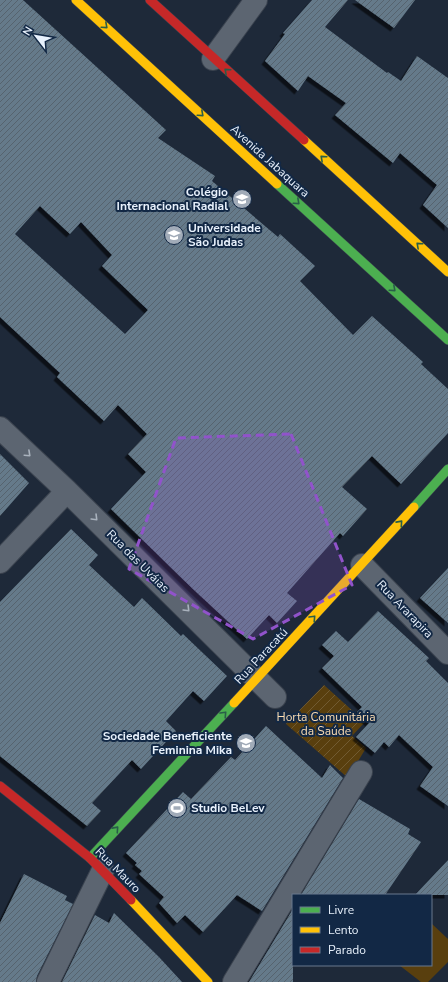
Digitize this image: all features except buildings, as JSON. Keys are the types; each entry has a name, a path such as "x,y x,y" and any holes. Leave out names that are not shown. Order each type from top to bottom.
{"main road":[{"name":"Avenida Jabaquara","path":"76,0 448,340"},
{"path":"150,0 448,272"},
{"name":"Rua Paracatú","path":"97,864 257,678 362,565 448,469"},
{"name":"Rua Mauro","path":"0,786 97,864 208,982"}],"street":[{"path":"213,59 256,0"},
{"name":"Rua das Uváias","path":"0,428 67,491 275,697"},
{"path":"0,562 67,491"},
{"name":"Rua Ararapira","path":"362,565 448,653"},
{"path":"234,982 361,772"},
{"path":"48,982 97,864"}],"highlighted area":[{"path":"291,434 352,585 253,639 129,569 176,438"}],"green space":[{"name":"Horta Comunitária da Saúde","path":"324,685 365,722 352,736 366,748 348,778 286,724"},
{"path":"432,924 448,939 448,962 428,982 421,982 400,966 432,966"}],"traffic: fast":[{"path":"277,184 448,340"},
{"path":"414,507 448,469"},
{"path":"90,858 234,703"}],"traffic: slow":[{"path":"76,0 277,184"},
{"path":"304,140 448,272"},
{"path":"234,703 414,507"},
{"path":"131,900 208,982"}],"traffic: jam":[{"path":"150,0 304,140"},
{"path":"0,786 90,858 131,900"}],"place":[{"name":"Colégio Internacional Radial","path":"242,199"},
{"name":"Universidade São Judas","path":"174,235"},
{"name":"Sociedade Beneficiente Feminina Mika","path":"246,743"},
{"name":"Studio BeLev","path":"177,808"}]}
